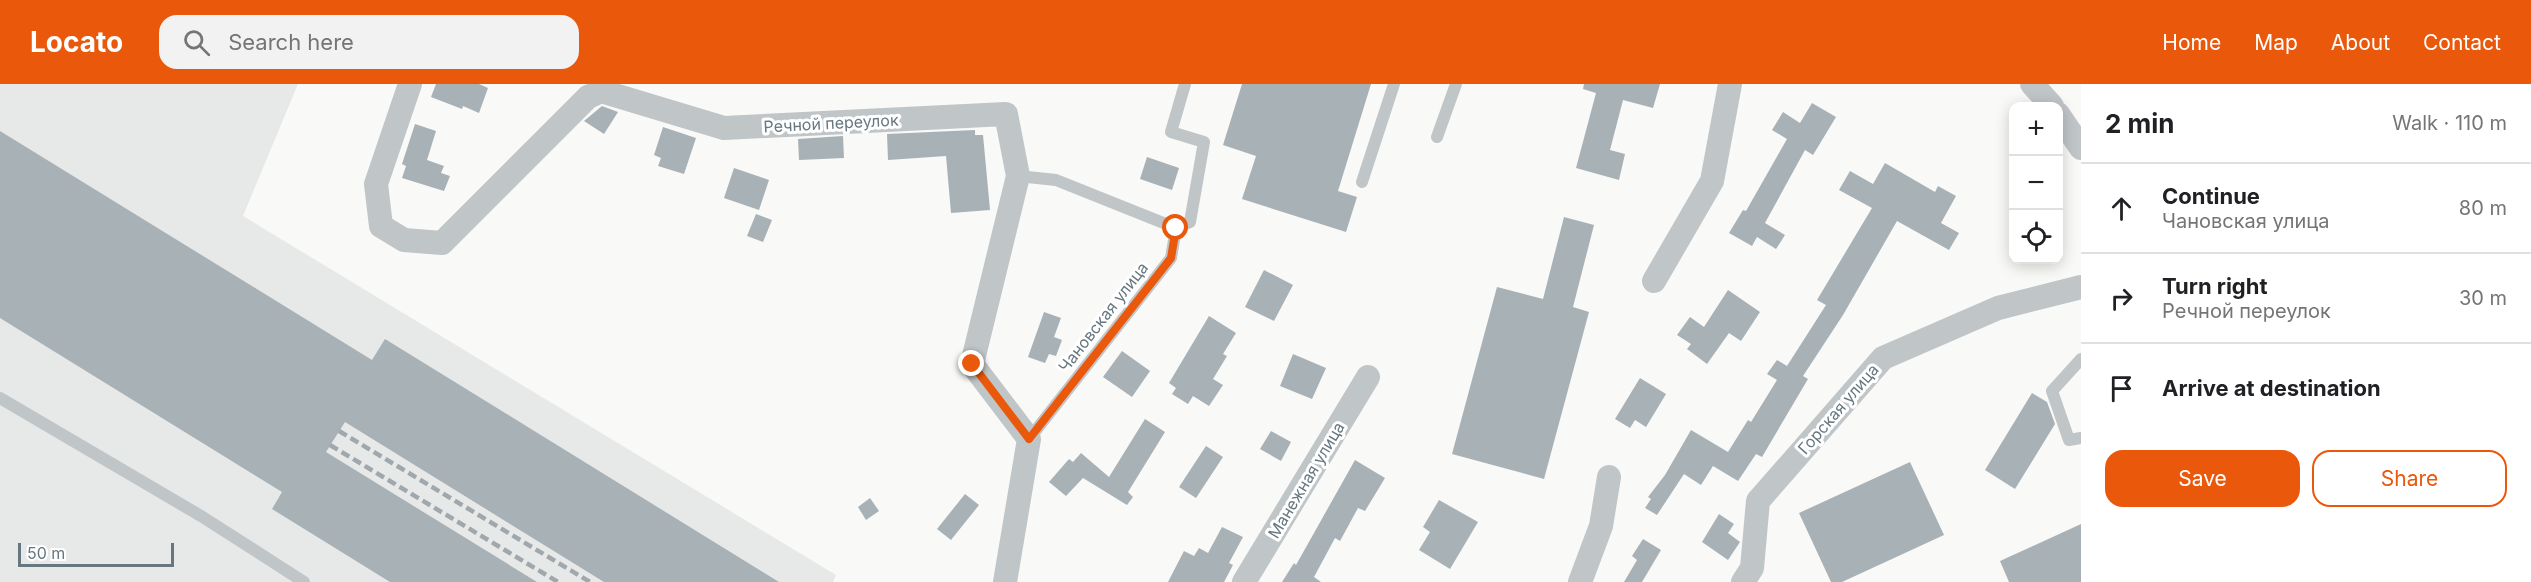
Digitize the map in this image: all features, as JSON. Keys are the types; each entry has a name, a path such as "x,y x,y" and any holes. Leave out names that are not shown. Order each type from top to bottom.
{"street":[{"name":"Речной переулок","path":"410,84 376,184 381,226 404,240 442,243 588,97 601,92 724,129 1006,114 1018,176 972,364 1029,439"},
{"path":"1654,281 1713,181 1730,84"},
{"path":"2032,84 2048,102"},
{"path":"2063,121 2081,148"},
{"name":"Горская улица","path":"1750,577 1758,501 1883,358 1998,308 2081,287"},
{"name":"Манежная улица","path":"1244,582 1368,377"},
{"path":"1005,582 1029,439"},
{"path":"1580,582 1601,526 1609,477"}],"lane":[{"path":"1018,176 1056,180 1176,228 1190,222 1204,142 1171,132 1185,84"},
{"path":"1362,182 1394,84"},
{"path":"1437,137 1456,84"},
{"name":"Чановская улица","path":"1029,439 1171,258 1176,228"},
{"path":"2081,359 2052,391 2069,440 2081,438"},
{"path":"0,398 201,516 304,582"}],"shaded area":[{"path":"0,84 298,84 243,216 836,575 833,582 0,582"}],"building":[{"path":"436,84 479,84 488,88 479,113 431,97"},
{"path":"1242,84 1371,84 1338,191 1357,197 1346,232 1242,199 1256,156 1223,145"},
{"path":"1584,84 1660,84 1653,108 1623,100 1610,150 1625,154 1619,180 1576,168 1596,93 1583,89"},
{"path":"1812,103 1836,117 1813,155 1805,150 1765,223 1785,235 1776,249 1757,237 1752,246 1729,233 1743,210 1746,211 1787,139 1772,130 1783,112 1800,123"},
{"path":"602,106 618,112 604,134 584,121"},
{"path":"415,124 436,131 427,160 444,166 441,173 450,176 444,191 402,178 406,166 402,164"},
{"path":"663,127 696,138 684,174 658,166 661,158 654,155"},
{"path":"975,130 975,135 983,135 990,210 951,213 946,156 888,160 887,134"},
{"path":"0,131 372,360 385,339 779,582 604,582 345,422 326,452 537,582 390,582 272,509 282,492 0,318"},
{"path":"843,136 844,158 799,160 798,139"},
{"path":"1147,157 1179,168 1172,190 1140,179"},
{"path":"1885,163 1935,192 1938,186 1956,196 1941,223 1959,233 1949,250 1897,221 1843,315 1803,376 1808,379 1762,457 1756,454 1738,481 1713,466 1701,485 1684,474 1657,515 1645,508 1651,499 1648,497 1665,475 1691,430 1728,452 1748,420 1751,422 1777,380 1767,374 1777,360 1787,366 1826,305 1817,300 1872,208 1839,190 1850,171 1873,184"},
{"path":"734,168 769,180 759,210 724,198"},
{"path":"756,214 772,220 763,242 747,236"},
{"path":"1564,217 1594,225 1573,307 1589,312 1544,479 1452,454 1497,287 1543,299"},
{"path":"1264,270 1293,285 1274,321 1245,307"},
{"path":"1728,290 1760,312 1741,341 1729,333 1707,364 1687,349 1691,344 1677,335 1690,317 1704,327"},
{"path":"1044,312 1061,318 1054,337 1062,340 1056,356 1049,354 1045,363 1028,357"},
{"path":"1209,316 1236,333 1223,354 1227,356 1213,379 1223,385 1209,406 1193,396 1188,404 1172,394 1176,388 1169,383"},
{"path":"1122,351 1150,371 1132,397 1103,377"},
{"path":"1293,354 1326,368 1312,399 1280,386"},
{"path":"1640,378 1666,394 1646,427 1635,420 1630,428 1615,419"},
{"path":"2032,393 2047,402 2055,424 2015,489 1985,470"},
{"path":"1145,419 1165,432 1128,492 1133,497 1127,505 1083,478 1066,496 1049,482 1069,459 1073,462 1081,453 1109,477"},
{"path":"1271,431 1291,442 1281,461 1260,449"},
{"path":"1206,446 1223,457 1196,498 1179,487"},
{"path":"1355,460 1385,478 1365,511 1358,508 1340,541 1335,538 1314,577 1321,582 1282,582 1294,563 1296,565"},
{"path":"1910,462 1944,535 1842,582 1831,582 1799,513"},
{"path":"965,494 979,505 951,540 937,529"},
{"path":"870,498 879,511 866,520 858,507"},
{"path":"1439,500 1478,522 1450,569 1419,550 1430,532 1423,527"},
{"path":"1719,514 1734,524 1728,533 1740,542 1728,560 1702,542"},
{"path":"2081,524 2081,582 2009,582 2000,561"},
{"path":"1222,527 1243,537 1229,563 1233,565 1224,582 1168,582 1184,551 1194,556 1199,548 1208,553"},
{"path":"1643,539 1661,550 1642,582 1624,582 1637,560 1632,556"}],"railway":[{"path":"339,431 590,582"},
{"path":"330,445 558,582"}],"route":[{"path":"972,364 1029,439 1171,258 1176,228"}]}
